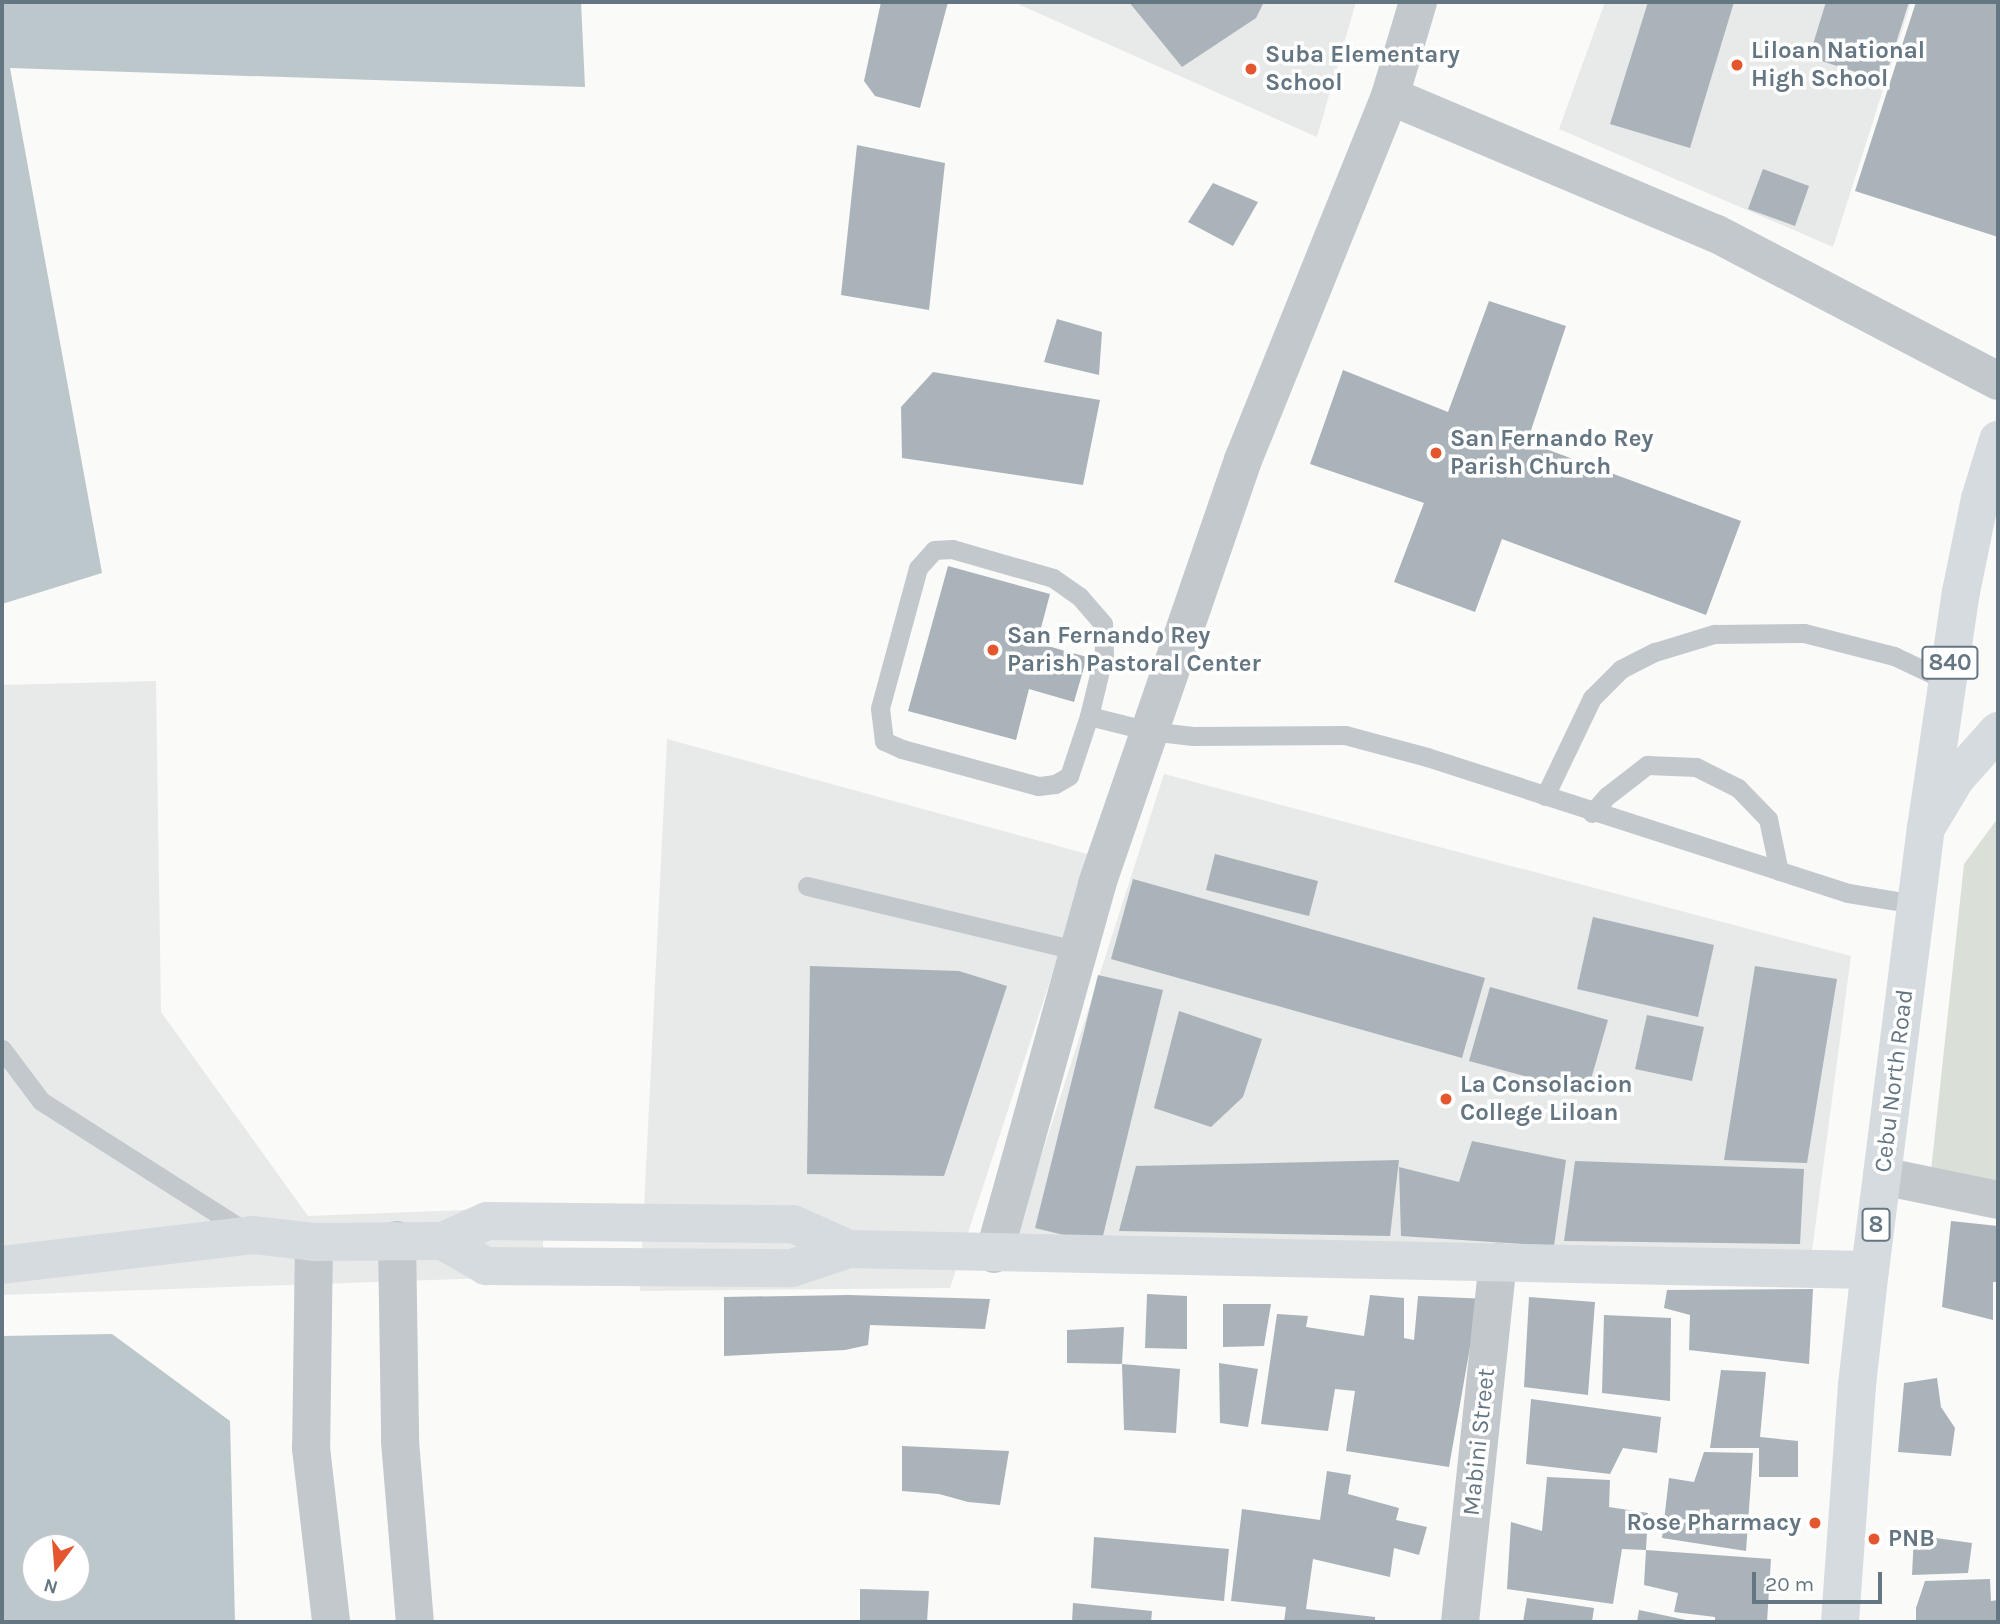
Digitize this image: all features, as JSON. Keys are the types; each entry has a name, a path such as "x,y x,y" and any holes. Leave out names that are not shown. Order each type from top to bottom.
{"main road":[{"name":"840","path":"1926,828 1947,681 1989,514 1998,440"},
{"name":"Cebu North Road","path":"1840,1622 1857,1385 1926,828 1956,778 1998,731"},
{"path":"2,1265 252,1235 314,1242 443,1241 486,1266 792,1268 849,1249 1870,1270"}],"street":[{"path":"994,1254 1097,884 1243,460 1390,96 1418,2"},
{"path":"1390,96 1717,234 1998,381"},
{"path":"1882,1176 1998,1200"},
{"path":"397,1240 400,1441 415,1622"},
{"path":"314,1242 311,1448 331,1622"},
{"name":"Mabini Street","path":"1461,1622 1498,1262"}],"lane":[{"path":"952,549 1053,578 1079,596 1102,624 1104,654 1089,716 1069,776 1055,784 1038,786 902,749 884,741 880,708 918,568 934,550 952,549"},
{"path":"1545,796 1592,698 1620,669 1655,652 1714,634 1804,633 1894,656 1947,681"},
{"path":"1089,716 1149,731 1193,736 1345,735 1427,758 1848,893 1916,904"},
{"path":"1592,813 1607,796 1647,765 1696,767 1738,788 1768,819 1779,871"},
{"path":"807,886 1079,951"},
{"path":"2,1049 41,1101 252,1235"}],"shaded area":[{"path":"2,2 581,2 585,87 10,68 102,573 2,604"},
{"name":"Suba Elementary School","path":"1013,2 1356,2 1317,137"},
{"name":"Liloan National High School","path":"1605,2 1911,2 1833,247 1559,129"},
{"path":"156,681 161,1012 308,1216 542,1207 544,1276 2,1295 2,685"},
{"path":"667,739 1091,855 950,1288 640,1291"},
{"name":"La Consolacion College Liloan","path":"1164,774 1851,956 1812,1251 1014,1241"},
{"path":"1998,818 1998,1184 1931,1171 1964,864"},
{"path":"112,1334 230,1421 235,1622 2,1622 2,1336"}],"building":[{"path":"881,2 948,2 920,108 875,96 864,81"},
{"path":"1129,2 1264,2 1256,18 1182,67"},
{"path":"1648,2 1734,2 1690,148 1610,124"},
{"path":"1826,2 1909,2 1884,81 1809,57"},
{"path":"1916,2 1998,2 1998,237 1855,191"},
{"path":"857,145 945,163 929,310 841,295"},
{"path":"1763,169 1809,186 1795,226 1748,209"},
{"path":"1213,183 1258,202 1233,246 1188,222"},
{"name":"San Fernando Rey Parish Church","path":"1489,301 1566,326 1527,442 1741,521 1706,615 1502,539 1475,612 1394,582 1424,503 1310,464 1343,370 1448,412"},
{"path":"1057,319 1102,332 1099,375 1044,362"},
{"path":"933,372 1100,400 1083,485 902,458 901,407"},
{"name":"San Fernando Rey Parish Pastoral Center","path":"948,566 1050,594 1037,643 1087,657 1074,702 1029,689 1016,740 908,711"},
{"path":"1215,854 1318,881 1309,916 1206,890"},
{"path":"1133,879 1485,978 1462,1058 1111,959"},
{"path":"1593,917 1714,945 1698,1017 1577,989"},
{"path":"810,966 959,971 1007,986 944,1176 807,1174"},
{"path":"1755,966 1837,979 1807,1163 1724,1160"},
{"path":"1098,975 1163,990 1101,1244 1035,1228"},
{"path":"1490,987 1608,1020 1587,1093 1469,1061"},
{"path":"1179,1011 1262,1039 1243,1097 1211,1127 1154,1108"},
{"path":"1647,1015 1704,1027 1692,1081 1635,1069"},
{"path":"1472,1141 1566,1160 1554,1246 1401,1236 1399,1167 1459,1182"},
{"path":"1399,1160 1390,1236 1119,1231 1136,1166"},
{"path":"1575,1161 1804,1169 1800,1244 1564,1241"},
{"path":"1951,1221 1998,1226 1998,1282 1993,1282 1993,1320 1942,1307"},
{"path":"1813,1289 1809,1364 1689,1350 1690,1315 1664,1308 1667,1290"},
{"path":"1147,1294 1187,1296 1187,1349 1145,1348"},
{"path":"849,1295 990,1299 985,1329 870,1325 868,1345 845,1350 724,1356 724,1297"},
{"path":"1370,1295 1404,1298 1404,1338 1414,1340 1418,1296 1489,1299 1470,1347 1449,1467 1346,1451 1355,1391 1335,1389 1328,1431 1261,1424 1277,1314 1308,1316 1306,1327 1364,1336"},
{"path":"1529,1297 1595,1302 1588,1395 1524,1387"},
{"path":"1223,1304 1271,1304 1264,1346 1223,1347"},
{"path":"1604,1315 1671,1318 1670,1401 1602,1393"},
{"path":"1124,1327 1122,1364 1067,1363 1067,1330"},
{"path":"1219,1363 1258,1369 1248,1427 1220,1423"},
{"path":"1122,1364 1180,1369 1176,1433 1124,1430"},
{"path":"1721,1370 1766,1372 1760,1437 1798,1441 1798,1477 1759,1477 1759,1448 1710,1448"},
{"path":"1937,1378 1941,1407 1955,1428 1951,1456 1898,1452 1904,1383"},
{"path":"1531,1399 1661,1417 1657,1453 1623,1448 1610,1474 1526,1464"},
{"path":"902,1446 1009,1451 1000,1505 968,1502 939,1494 902,1491"},
{"path":"1704,1452 1753,1453 1746,1551 1662,1538 1669,1478 1694,1482"},
{"path":"1327,1471 1351,1475 1348,1494 1399,1508 1396,1520 1427,1527 1419,1555 1394,1548 1390,1577 1313,1559 1306,1609 1375,1617 1375,1622 1284,1622 1286,1607 1231,1601 1242,1509 1320,1520"},
{"path":"1547,1477 1610,1480 1609,1507 1648,1513 1646,1550 1622,1549 1613,1604 1507,1589 1511,1522 1542,1531"},
{"path":"1914,1535 1972,1543 1968,1573 1912,1575"},
{"path":"1094,1537 1229,1549 1224,1601 1091,1588"},
{"path":"1646,1550 1771,1559 1767,1622 1715,1622 1715,1617 1674,1612 1678,1593 1644,1585"},
{"path":"1990,1579 1991,1601 1998,1600 1998,1622 1916,1622 1916,1608 1925,1581"},
{"path":"860,1589 929,1591 927,1622 860,1622"},
{"path":"1527,1598 1594,1608 1592,1622 1523,1622"},
{"path":"1073,1603 1152,1611 1151,1622 1072,1622"},
{"path":"1639,1610 1691,1621 1691,1622 1637,1622"}],"place":[{"name":"Liloan National High School","path":"1737,65"},
{"name":"Suba Elementary School","path":"1251,69"},
{"name":"San Fernando Rey Parish Church","path":"1436,453"},
{"name":"San Fernando Rey Parish Pastoral Center","path":"993,650"},
{"name":"La Consolacion College Liloan","path":"1446,1099"},
{"name":"Rose Pharmacy","path":"1815,1523"},
{"name":"PNB","path":"1874,1539"}]}
